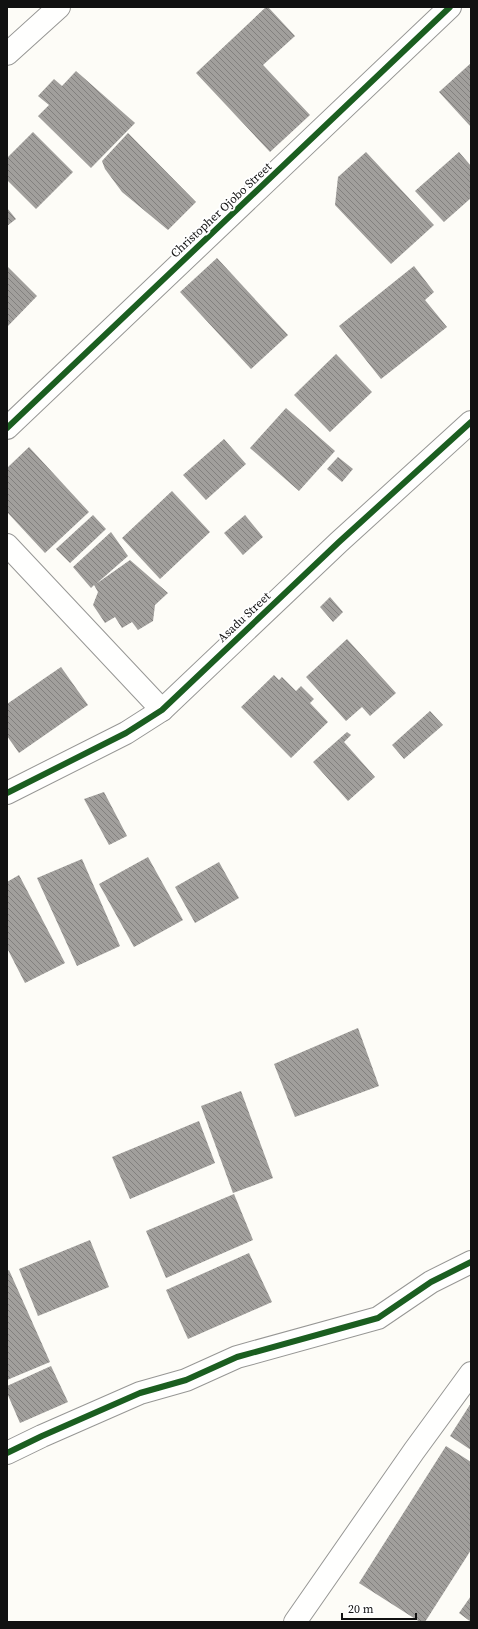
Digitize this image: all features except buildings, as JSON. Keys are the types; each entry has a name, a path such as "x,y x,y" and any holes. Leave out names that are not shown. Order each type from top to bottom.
{"street":[{"path":"7,54 59,7"},
{"name":"Christopher Ojobo Street","path":"7,428 450,7"},
{"name":"Asadu Street","path":"7,793 126,733 162,710 333,548 471,422"},
{"path":"7,545 162,710"},
{"path":"7,1453 140,1393 186,1380 237,1357 378,1318 431,1282 471,1262"},
{"path":"295,1622 414,1451 471,1373"}],"cycle path":[{"path":"7,428 450,7"},
{"path":"7,793 126,733 162,710 339,542 471,422"},
{"path":"7,1453 140,1393 186,1380 237,1357 378,1318 431,1282 471,1262"}]}
